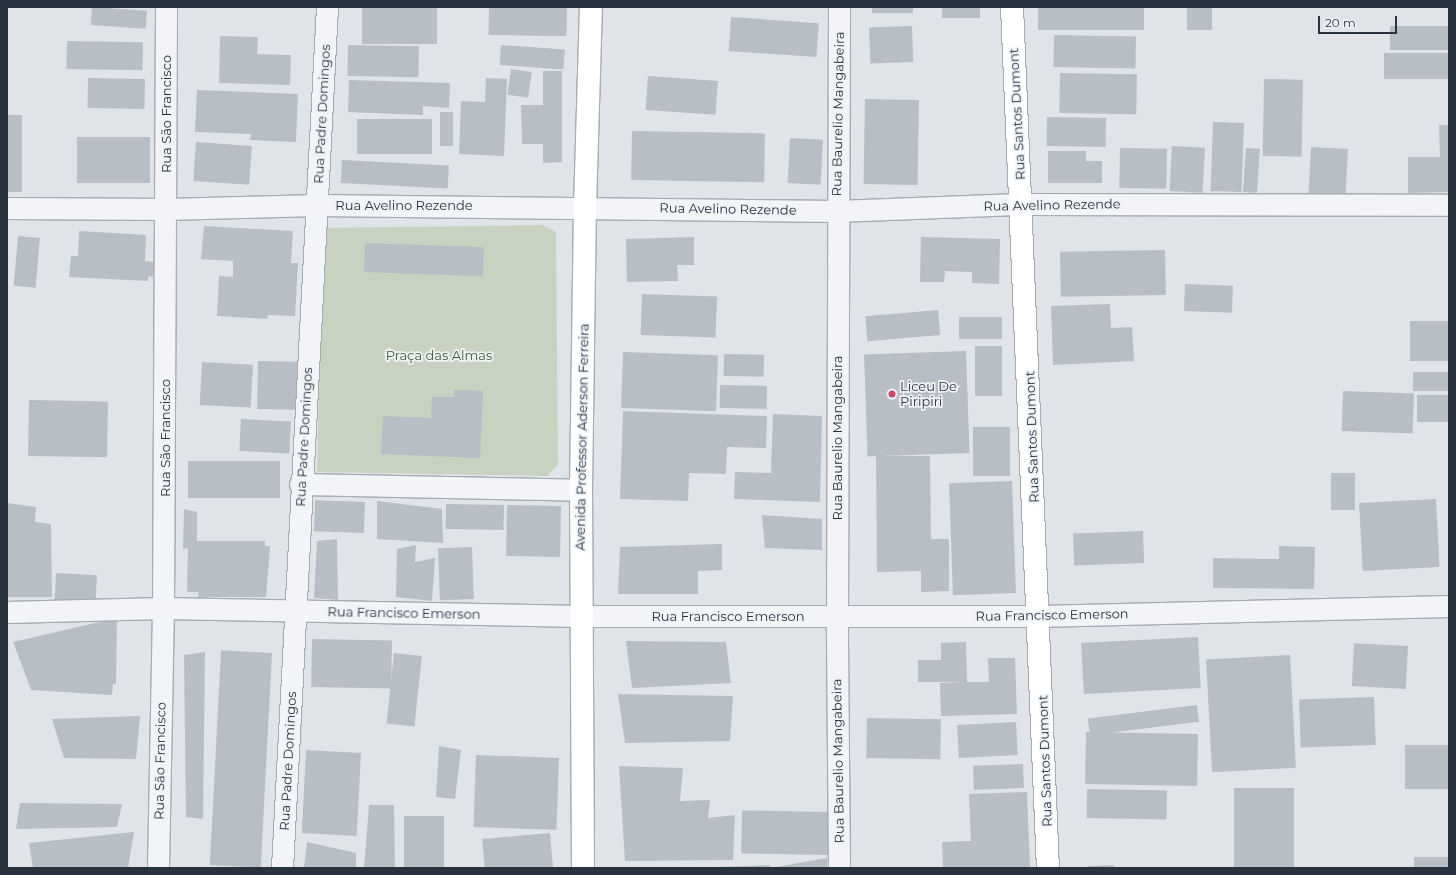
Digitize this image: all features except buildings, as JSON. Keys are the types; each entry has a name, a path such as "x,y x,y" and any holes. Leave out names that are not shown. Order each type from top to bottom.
{"main road":[{"name":"Avenida Professor Aderson Ferreira","path":"583,868 581,490 585,207 591,7"},
{"name":"Rua Santos Dumont","path":"1012,7 1022,204 1048,868"}],"street":[{"name":"Rua São Francisco","path":"158,868 163,608 166,7"},
{"name":"Rua Padre Domingos","path":"282,868 297,611 300,484 317,205 327,7"},
{"name":"Rua Baurelio Mangabeira","path":"839,868 837,616 837,211 840,7"},
{"name":"Rua Avelino Rezende","path":"7,208 166,209 317,205 837,211 1022,204 1449,205"},
{"path":"300,484 581,490"},
{"name":"Rua Francisco Emerson","path":"7,612 163,608 581,616 1039,616 1449,606"}],"green space":[{"name":"Praça das Almas","path":"543,225 556,232 558,465 547,476 317,472 323,228"}],"place":[{"name":"Liceu De Piripiri","path":"892,394"}]}
